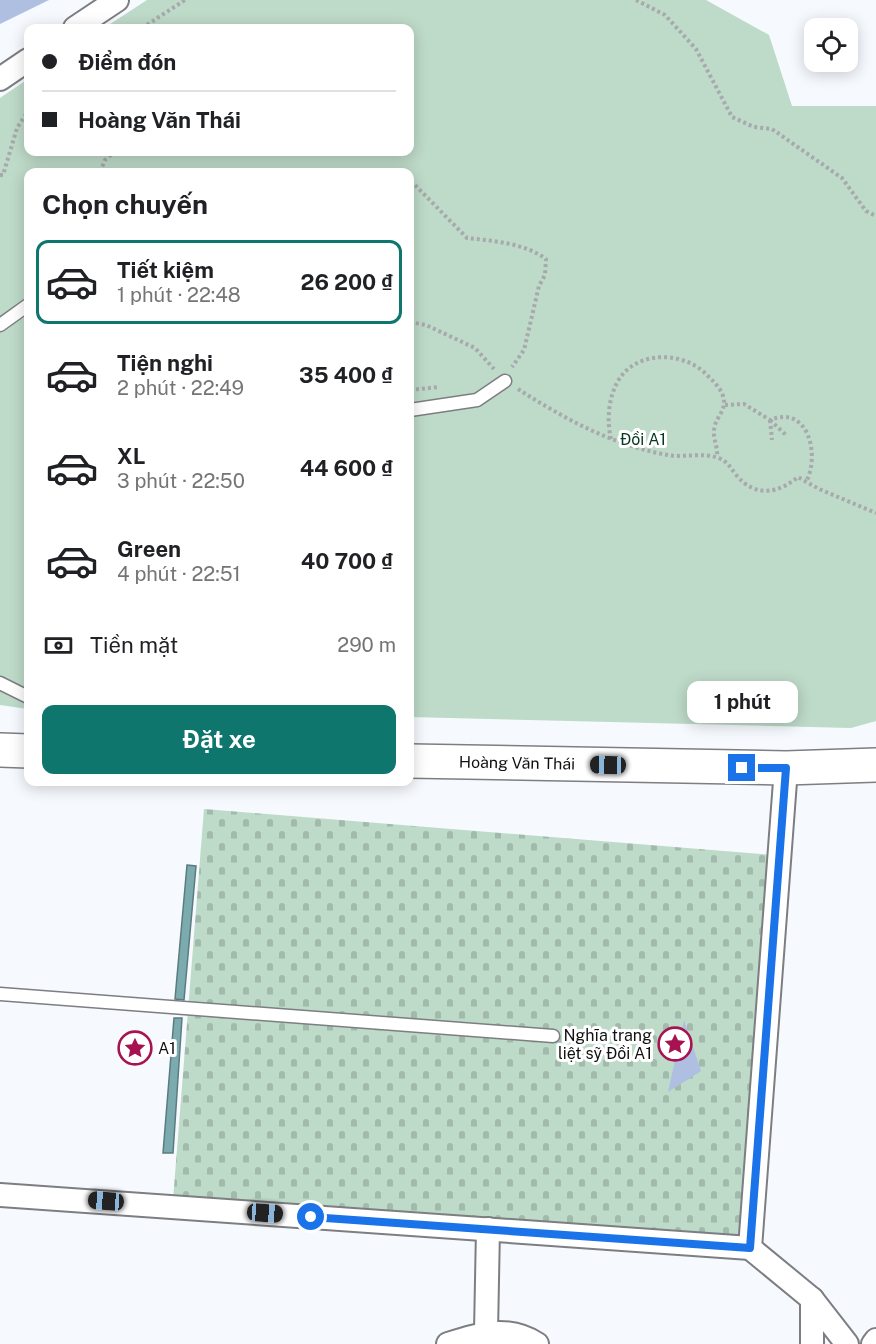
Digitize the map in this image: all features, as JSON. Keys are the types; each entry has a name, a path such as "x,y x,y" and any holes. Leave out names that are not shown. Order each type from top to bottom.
{"street":[{"path":"81,24 117,0"},
{"path":"0,79 24,63"},
{"path":"0,750 24,751"},
{"name":"Hoàng Văn Thái","path":"414,761 786,768 876,765"},
{"path":"750,1248 786,768"},
{"path":"0,1195 750,1248 812,1299 847,1344"},
{"path":"486,1332 488,1229"},
{"path":"812,1299 812,1344"},
{"path":"448,1344 486,1332 522,1336 537,1344"},
{"path":"873,1344 876,1340"}],"lane":[{"path":"0,325 24,308"},
{"path":"414,409 477,400 505,381"},
{"path":"0,683 24,695"},
{"path":"0,994 553,1036"}],"path":[{"path":"148,24 185,0"},
{"path":"636,0 665,15 696,49 732,117 754,127 772,129 842,178 866,211 876,216"},
{"path":"0,175 3,175 17,128 24,117"},
{"path":"414,184 467,238 519,244 534,250 546,259 524,350 505,381"},
{"path":"414,323 426,325 475,348 505,381 536,401 611,440 670,456 717,457 728,463 742,481 754,488 775,491 798,477 876,513"},
{"path":"611,440 608,424 616,385 626,372 642,361 665,357 685,359 718,386 725,405 713,430 717,457"},
{"path":"725,405 744,404 770,420 787,436"},
{"path":"770,420 778,416 792,418 806,428 812,447 811,472 806,482"},
{"path":"770,420 772,440"}],"green space":[{"name":"Đồi A1","path":"147,0 706,0 769,35 792,106 876,106 876,721 851,728 414,717 414,168 24,168 24,708 0,705 0,98 24,82 24,156 414,156 414,24 110,24"},
{"path":"204,809 774,855 744,1243 173,1200"}],"water":[{"path":"187,865 196,866 184,1000 175,999"},
{"path":"174,1018 182,1018 173,1153 163,1153"}],"building":[{"path":"0,0 49,0 0,24"},
{"path":"684,1020 701,1071 668,1092"}],"place":[{"name":"Nghĩa trang liệt sỹ Đồi A1","path":"675,1044"},
{"name":"A1","path":"135,1048"}],"route":[{"path":"311,1217 750,1248 765,1075 786,768 742,768"}]}
